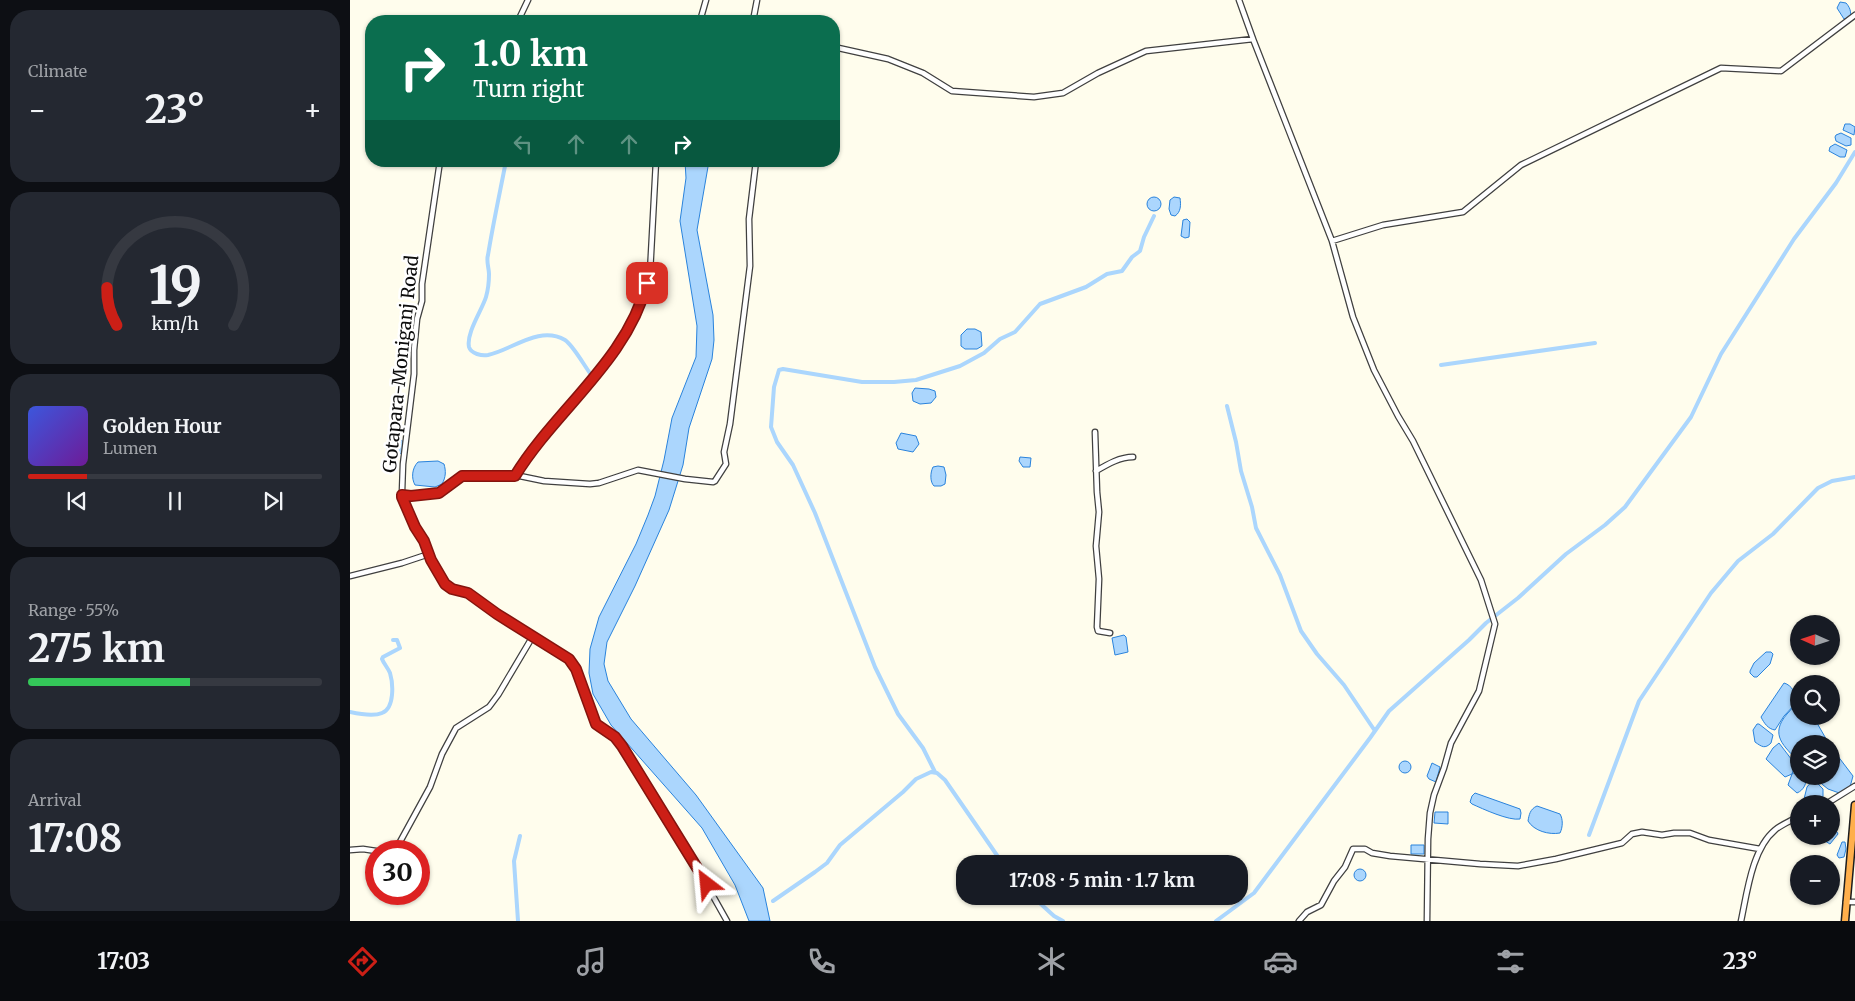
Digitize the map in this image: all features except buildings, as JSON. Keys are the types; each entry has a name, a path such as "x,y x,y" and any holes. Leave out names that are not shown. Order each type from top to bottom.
{"highway":[{"path":"1845,921 1855,805"}],"street":[{"path":"521,15 528,0"},
{"path":"702,15 706,0"},
{"path":"754,15 757,0"},
{"path":"1239,0 1332,241 1354,317 1374,370 1413,441 1477,572 1495,624 1478,691 1451,743 1434,794 1430,813 1427,921"},
{"path":"1332,241 1383,225 1463,212 1521,164 1721,68 1780,71 1855,14"},
{"path":"840,48 888,59 924,73 952,91 1034,97 1063,93 1098,73 1146,51 1253,39"},
{"name":"Gotapara-Moniganj Road","path":"439,167 416,335 414,374 403,464 402,495 415,527 445,584 452,589 468,593 560,652 574,665 596,724 615,737 622,746 691,857 727,921"},
{"path":"515,476 534,446 594,378 620,342 637,314 650,273 656,167"},
{"path":"402,495 439,493 462,476 515,476 544,481 590,484 599,483 630,472 646,471 685,479 713,482 726,464 724,452 730,424 750,266 749,219 755,167"},
{"path":"1095,432 1099,512 1096,546 1099,579 1097,627 1098,631 1110,633"},
{"path":"1096,471 1126,457 1133,457"},
{"path":"350,576 429,554"},
{"path":"401,840 430,787 442,754 456,728 489,706 498,695 533,636"},
{"path":"1840,795 1855,786"},
{"path":"1742,921 1745,898 1760,849 1774,830 1790,821"},
{"path":"1299,921 1307,912 1321,904 1329,888 1346,868 1353,849 1365,849 1378,854 1518,866 1556,860 1622,843 1632,834 1642,832 1662,835 1690,833 1709,840 1760,849"},
{"path":"350,850 356,848 365,849"},
{"path":"1846,902 1855,902"}],"water":[{"path":"1840,2 1846,3 1848,6 1850,17 1844,19 1837,8"},
{"path":"1845,124 1855,127 1854,135 1843,130"},
{"path":"1841,133 1851,138 1851,145 1846,146 1836,141 1836,135"},
{"path":"1835,144 1847,150 1845,157 1840,157 1829,151 1830,147"},
{"path":"685,167 708,167 697,230 713,315 714,340 712,359 689,428 683,465 669,510 635,586 607,642 604,664 608,681 631,719 696,795 763,888 770,921 749,921 735,885 702,828 611,725 593,694 589,673 590,649 599,617 636,544 648,515 664,460 672,418 696,357 697,326 680,221 686,178"},
{"path":"1151,197 1157,197 1161,204 1157,211 1151,211 1147,207 1147,201"},
{"path":"1174,197 1180,198 1179,210 1175,216 1171,215 1169,209 1170,200"},
{"path":"1187,219 1190,222 1189,237 1185,238 1181,236 1183,220"},
{"path":"967,329 975,329 981,332 982,346 977,349 965,349 961,346 961,335"},
{"path":"915,388 935,391 936,397 931,403 920,404 913,401 912,393"},
{"path":"901,433 916,436 919,444 913,452 898,449 896,443"},
{"path":"391,440 401,440 405,443 403,454 387,451 387,445"},
{"path":"1020,457 1031,458 1030,467 1023,467 1019,461"},
{"path":"438,461 444,464 445,469 442,484 435,487 415,485 413,473 414,467 418,462"},
{"path":"933,467 944,467 946,475 945,484 934,486 931,480 931,472"},
{"path":"1124,635 1128,652 1115,655 1112,638"},
{"path":"1766,652 1773,654 1770,664 1757,677 1754,677 1750,671 1754,663"},
{"path":"1784,683 1789,686 1790,710 1775,730 1766,725 1761,717"},
{"path":"1790,711 1790,725 1818,725 1824,735 1790,735 1790,752 1784,745 1779,734 1779,728"},
{"path":"1757,724 1773,735 1771,743 1765,747 1755,742 1753,730"},
{"path":"1779,743 1790,757 1790,775 1785,777 1766,759 1773,748"},
{"path":"1840,759 1853,776 1850,787 1842,794 1823,785 1840,785"},
{"path":"1403,761 1407,761 1411,767 1407,773 1403,773 1399,769 1399,765"},
{"path":"1432,763 1440,767 1436,782 1427,776"},
{"path":"1790,780 1790,785 1804,785 1797,793 1788,785"},
{"path":"1809,785 1819,785 1823,789 1823,795 1805,795"},
{"path":"1475,793 1520,809 1520,819 1503,816 1472,804 1470,802"},
{"path":"1537,806 1560,814 1562,828 1560,833 1542,832 1528,821 1529,814"},
{"path":"1435,812 1448,812 1448,824 1434,823"},
{"path":"1842,842 1845,842 1844,857 1840,858 1840,855 1837,855"},
{"path":"1411,845 1424,845 1424,854 1411,854"},
{"path":"1360,869 1366,875 1360,881 1354,875"}],"waterway":[{"path":"1216,921 1254,893 1389,711 1486,623 1518,598 1566,554 1605,525 1625,507 1691,417 1721,354 1794,239 1836,183 1855,152"},
{"path":"505,167 487,257 489,283 484,302 472,328 469,347 474,353 488,355 536,337 545,335 555,336 568,343 592,376"},
{"path":"935,772 923,748 898,714 875,667 815,513 793,465 777,442 771,427 774,387 779,370 783,369 862,382 894,382 916,380 960,366 984,353 1000,339 1015,332 1040,304 1086,287 1107,274 1122,271 1132,257 1140,251 1154,216"},
{"path":"1441,365 1595,343"},
{"path":"1227,406 1256,528 1280,575 1301,631 1317,654 1344,685 1375,731"},
{"path":"1589,835 1639,701 1711,593 1738,561 1773,534 1818,488 1832,481 1855,477"},
{"path":"350,712 374,715 382,713 389,706 392,695 391,677 382,659 400,648 397,640 393,640"},
{"path":"773,901 827,863 840,845 916,779 931,772 937,773 945,780 997,855"},
{"path":"518,921 514,861 520,836"},
{"path":"1042,905 1063,921"}],"route":[{"path":"647,283 637,314 620,342 594,378 534,446 515,476 462,476 439,493 402,495 402,497 415,527 424,541 431,560 445,584 452,589 468,593 497,614 560,652 574,665 596,724 615,737 622,746 707,884"}]}
